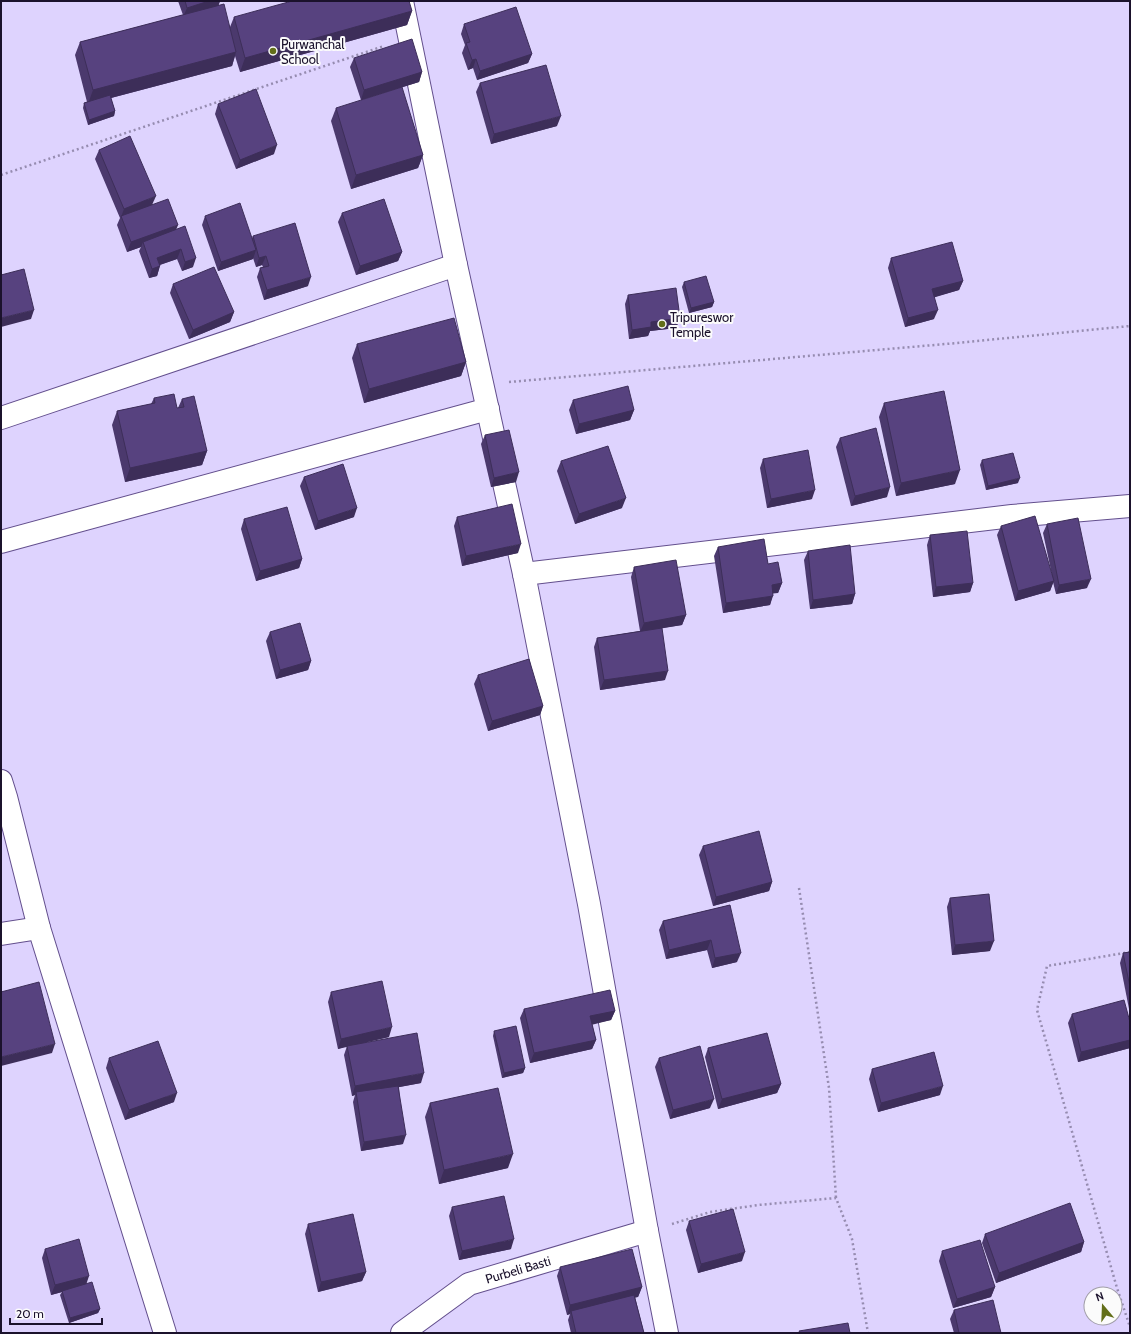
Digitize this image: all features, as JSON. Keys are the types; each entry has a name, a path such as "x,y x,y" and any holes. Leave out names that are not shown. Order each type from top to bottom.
{"street":[{"path":"402,1 456,265 524,574 589,904 666,1333"},
{"path":"1,418 456,265"},
{"path":"1,542 488,409"},
{"path":"524,574 1012,516 1130,506"},
{"path":"3,792 39,928 165,1333"},
{"path":"1,934 39,928"},
{"name":"Purbeli Basti","path":"402,1333 469,1284 647,1231"}],"path":[{"path":"1,175 409,38"},
{"path":"482,384 965,342 1130,326"},
{"path":"799,888 829,1088 836,1198 852,1239 868,1333"},
{"path":"1130,952 1047,966 1037,1010 1117,1288 1130,1327"},
{"path":"647,1231 710,1212 836,1198"}],"building":[{"path":"185,1 209,1 187,8"},
{"name":"Purwanchal School","path":"292,1 409,1 412,11 245,58 234,17"},
{"path":"224,4 236,52 93,90 80,42"},
{"path":"516,7 532,54 480,71 476,59 472,60 466,43 470,42 464,24"},
{"path":"412,39 422,72 364,90 354,58"},
{"path":"546,65 561,116 494,134 480,83"},
{"path":"402,87 423,155 356,175 336,108"},
{"path":"256,89 277,145 240,160 218,104"},
{"path":"110,95 115,111 89,120 84,103"},
{"path":"130,136 156,196 124,209 99,150"},
{"path":"168,199 178,225 131,242 121,216"},
{"path":"384,199 402,252 360,266 342,213"},
{"path":"240,203 256,250 221,262 205,216"},
{"path":"295,223 311,277 267,290 260,268 269,266 266,256 259,258 253,236"},
{"path":"185,226 196,258 185,262 181,249 157,258 160,266 152,269 143,242"},
{"path":"952,242 963,281 932,289 938,310 908,318 891,258"},
{"path":"214,267 234,312 193,330 173,284"},
{"path":"24,269 34,310 1,318 1,275"},
{"path":"706,276 714,302 691,308 684,282"},
{"path":"676,288 680,318 651,322 651,327 632,330 628,295"},
{"path":"454,318 466,362 369,389 357,344"},
{"path":"628,386 634,410 579,424 573,400"},
{"path":"944,391 960,470 901,483 884,403"},
{"path":"174,394 177,408 184,407 182,399 194,396 207,451 130,468 117,411 155,403 154,398"},
{"path":"876,428 890,487 855,496 840,438"},
{"path":"509,430 519,472 494,478 485,435"},
{"path":"608,446 626,498 579,514 561,461"},
{"path":"808,450 815,490 771,499 763,459"},
{"path":"1013,453 1020,478 988,486 982,460"},
{"path":"343,464 357,508 318,521 304,477"},
{"path":"512,504 521,544 466,556 457,517"},
{"path":"287,507 302,559 260,571 244,519"},
{"path":"1035,516 1054,581 1018,591 1001,526"},
{"path":"1078,518 1091,579 1059,585 1047,524"},
{"path":"967,531 973,583 936,587 930,535"},
{"path":"764,539 768,564 778,562 782,583 772,585 773,596 726,603 718,547"},
{"path":"850,545 855,594 813,600 808,551"},
{"path":"676,560 686,615 644,623 634,567"},
{"path":"300,623 311,661 280,670 270,632"},
{"path":"662,628 668,671 604,680 597,638"},
{"path":"529,659 543,706 492,721 478,675"},
{"path":"759,831 772,882 716,897 703,846"},
{"path":"989,894 994,941 955,945 950,898"},
{"path":"730,905 741,953 715,958 711,940 669,950 663,921"},
{"path":"1130,952 1130,987 1123,953"},
{"path":"382,981 392,1027 341,1039 331,992"},
{"path":"39,982 55,1044 1,1057 1,992"},
{"path":"610,990 615,1011 590,1016 596,1040 534,1053 524,1009"},
{"path":"1124,1000 1130,1022 1130,1040 1081,1052 1072,1014"},
{"path":"516,1026 525,1068 504,1073 494,1031"},
{"path":"417,1033 424,1073 355,1086 347,1046"},
{"path":"767,1033 781,1084 722,1099 708,1048"},
{"path":"158,1041 177,1093 129,1110 109,1058"},
{"path":"700,1046 714,1099 673,1110 659,1058"},
{"path":"934,1052 943,1086 881,1103 872,1069"},
{"path":"398,1086 406,1135 364,1142 356,1092"},
{"path":"498,1088 513,1154 444,1170 430,1103"},
{"path":"504,1196 514,1239 462,1251 452,1207"},
{"path":"1070,1203 1084,1242 999,1273 985,1234"},
{"path":"733,1209 745,1252 701,1264 689,1221"},
{"path":"353,1214 366,1272 321,1282 308,1224"},
{"path":"79,1239 89,1276 55,1285 45,1249"},
{"path":"980,1240 995,1287 957,1299 942,1251"},
{"path":"632,1249 642,1287 570,1305 560,1267"},
{"path":"92,1282 100,1309 70,1318 62,1291"},
{"path":"634,1295 644,1333 576,1333 571,1311"},
{"path":"993,1300 1001,1333 959,1333 954,1310"},
{"path":"848,1323 850,1333 800,1333 799,1331"}],"place":[{"name":"Purwanchal School","path":"273,51"},
{"name":"Tripureswor Temple","path":"662,324"}]}
